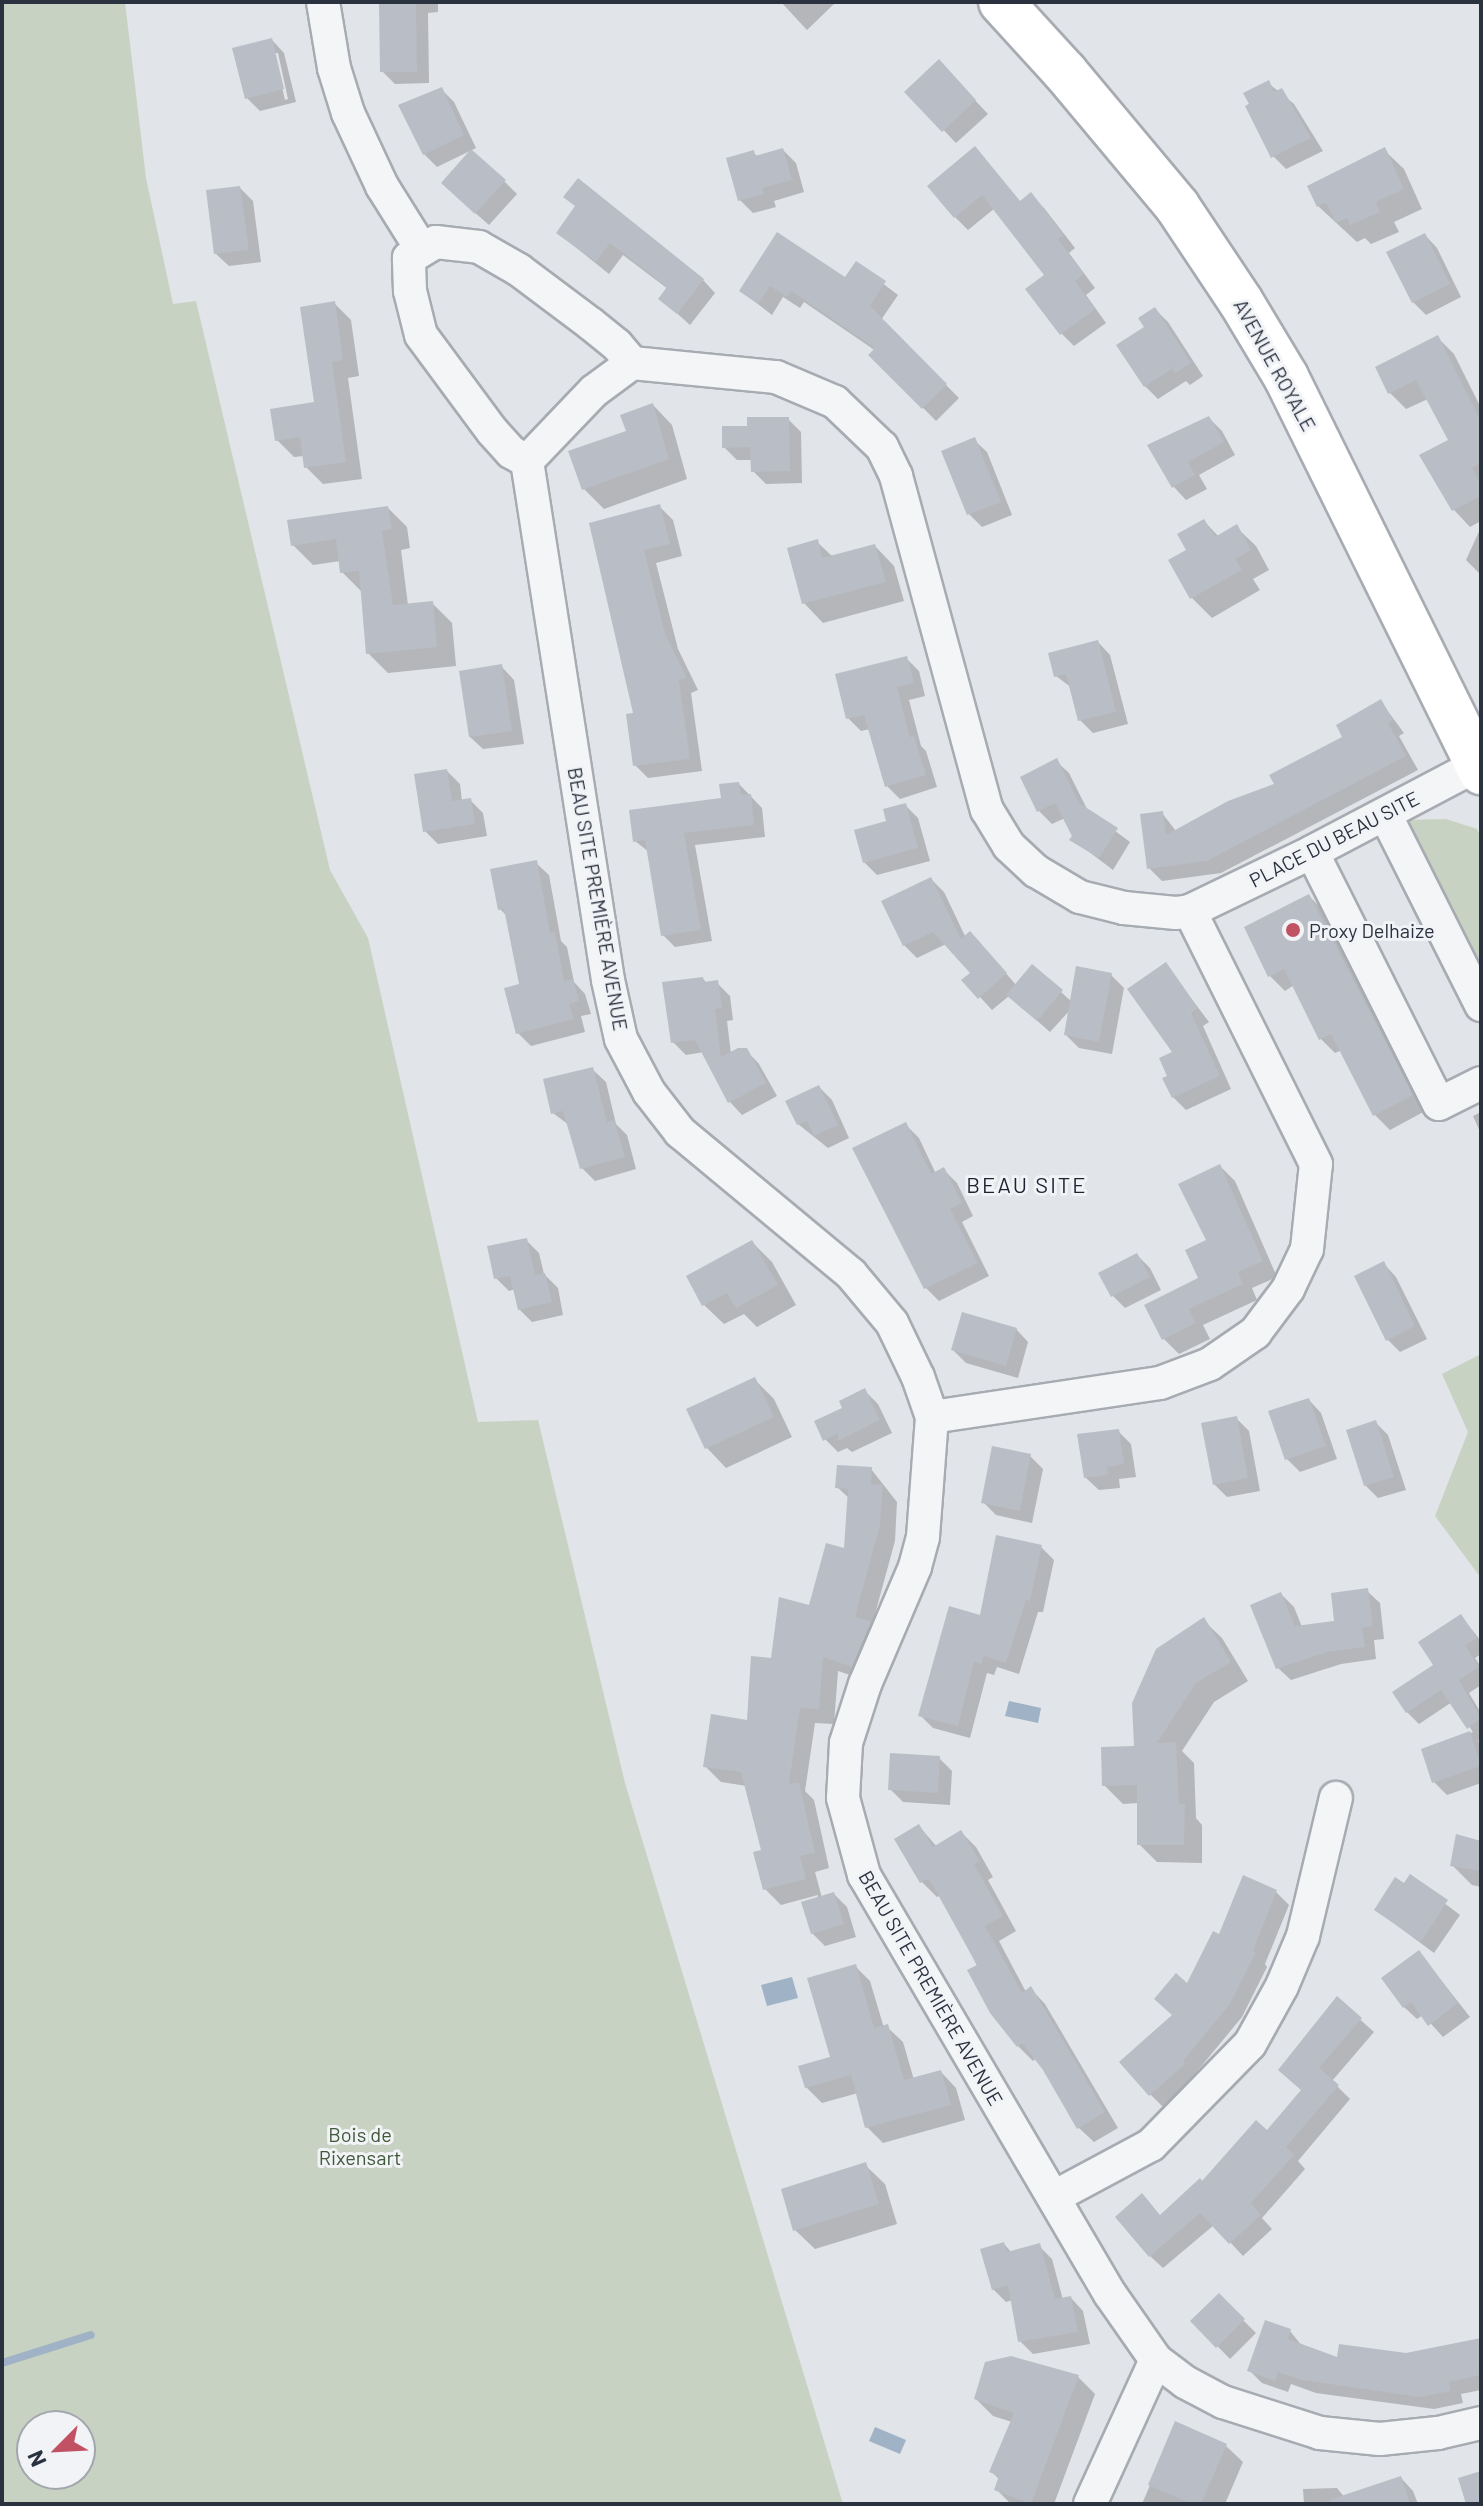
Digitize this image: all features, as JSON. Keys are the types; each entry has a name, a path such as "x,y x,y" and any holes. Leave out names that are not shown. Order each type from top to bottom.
{"street":[{"path":"323,2 334,68 348,113 382,186 422,250"},
{"name":"AVENUE ROYALE","path":"1001,2 1065,72 1177,206 1241,302 1286,377 1479,769"},
{"path":"632,363 617,345 591,324 496,255 479,247 436,242 409,258 410,291 421,335 492,431 511,452 527,461 594,391 632,363 776,377 835,402 866,428 882,447 896,476 977,782 987,810 1009,846 1036,871 1080,897 1124,908 1176,913 1190,911 1316,1164 1307,1249 1288,1289 1255,1333 1210,1364 1160,1383 932,1417"},
{"name":"BEAU SITE PREMIÈRE AVENUE","path":"527,461 608,980 621,1039 649,1092 680,1132 816,1241 861,1286 892,1323 918,1377 932,1417 923,1537 915,1567 865,1684 846,1743 843,1798 853,1847 864,1875 1110,2294 1156,2360 1185,2382 1223,2402 1320,2433 1380,2439 1438,2433 1481,2423"},
{"name":"PLACE DU BEAU SITE","path":"1190,911 1479,769"},
{"path":"1385,814 1481,1005"},
{"path":"1312,852 1439,1104 1481,1083"},
{"path":"1054,2197 1151,2145 1250,2044 1282,1986 1303,1936 1336,1798"},
{"path":"1090,2504 1156,2360"}],"green space":[{"name":"Bois de Rixensart","path":"2,2 125,2 146,178 173,304 196,301 330,870 368,938 478,1422 538,1420 625,1783 843,2504 2,2504"},
{"path":"1446,819 1477,829 1481,838 1481,965 1407,820"},
{"path":"1481,1354 1481,1578 1435,1516 1468,1432 1442,1374"}],"water":[{"path":"1009,1701 1041,1708 1038,1723 1005,1716"},
{"path":"792,1977 798,1998 767,2006 761,1985"},
{"path":"875,2427 906,2440 900,2454 869,2441"}],"building":[{"path":"379,2 416,2 417,72 380,72"},
{"path":"272,38 284,89 245,99 232,48"},
{"path":"939,59 976,100 942,132 904,92"},
{"path":"1269,80 1274,92 1282,88 1311,138 1271,158 1245,106 1249,104 1243,93"},
{"path":"442,87 464,135 423,155 398,105"},
{"path":"975,146 1020,201 1031,192 1064,235 1058,239 1084,274 1075,281 1095,309 1060,335 1025,289 1044,275 982,195 954,218 927,186"},
{"path":"1385,147 1404,189 1376,202 1380,212 1350,225 1347,218 1336,223 1326,203 1317,207 1307,186"},
{"path":"783,148 792,180 762,188 764,194 738,201 726,158 754,150 755,156"},
{"path":"471,149 506,180 475,214 441,183"},
{"path":"578,178 704,279 677,314 658,299 667,287 610,243 596,262 556,233 575,206 563,197"},
{"path":"240,186 249,250 214,254 206,190"},
{"path":"777,232 845,277 856,261 886,281 870,306 947,384 922,409 868,355 875,348 791,291 787,297 770,286 758,304 739,291"},
{"path":"1425,233 1450,284 1412,303 1386,252"},
{"path":"335,301 343,360 332,362 346,462 304,468 300,437 275,441 270,409 314,402 300,307"},
{"path":"1155,307 1191,363 1175,373 1158,347 1172,369 1144,387 1116,345 1144,327 1138,318"},
{"path":"1438,335 1481,421 1481,463 1472,468 1481,484 1481,496 1452,511 1419,455 1448,440 1416,380 1388,394 1375,367"},
{"path":"653,403 669,459 582,490 568,451 626,431 620,415"},
{"path":"1209,416 1224,442 1188,462 1195,475 1172,488 1147,445"},
{"path":"747,417 789,417 790,471 751,472 750,447 722,448 722,426 747,426"},
{"path":"975,437 1001,502 967,515 941,451"},
{"path":"660,504 670,544 644,550 665,634 687,678 679,680 690,759 633,766 626,714 633,713 589,523"},
{"path":"388,506 392,529 382,531 393,605 433,601 437,647 366,654 359,571 340,573 336,539 291,546 287,520"},
{"path":"1204,519 1215,537 1237,524 1251,550 1235,559 1242,570 1190,599 1168,560 1186,550 1177,534"},
{"path":"818,539 822,558 875,544 886,582 802,604 787,548"},
{"path":"1098,640 1116,712 1078,721 1066,674 1054,677 1048,653"},
{"path":"907,656 914,683 897,687 910,737 914,736 926,775 885,787 864,715 846,719 835,674"},
{"path":"502,664 512,731 469,737 459,671"},
{"path":"1381,699 1393,720 1388,723 1406,756 1207,861 1147,869 1140,814 1163,811 1166,835 1228,801 1274,784 1269,775 1342,737 1336,725"},
{"path":"1057,758 1079,803 1118,828 1099,858 1069,840 1072,836 1055,803 1037,812 1020,777"},
{"path":"447,769 452,801 471,798 475,824 423,832 414,774"},
{"path":"739,782 741,795 751,794 754,825 684,833 701,930 661,936 645,840 633,842 629,810 721,798 719,784"},
{"path":"906,803 918,848 863,863 854,830 886,821 883,809"},
{"path":"537,860 550,933 555,932 564,981 573,979 579,1001 569,1004 574,1019 516,1034 504,988 519,984 504,909 498,910 490,869"},
{"path":"931,877 961,939 970,931 1007,973 978,999 961,980 970,973 933,932 903,946 881,901"},
{"path":"1309,894 1413,1095 1373,1116 1331,1034 1319,1040 1284,969 1268,977 1244,927"},
{"path":"1166,962 1198,1008 1191,1013 1220,1076 1172,1098 1162,1078 1167,1076 1159,1058 1172,1052 1127,989"},
{"path":"1032,964 1063,990 1037,1021 1006,995"},
{"path":"1076,966 1112,973 1099,1042 1064,1035"},
{"path":"703,977 704,982 718,980 722,1008 715,1009 721,1057 738,1048 747,1048 766,1083 728,1103 695,1040 671,1043 662,982"},
{"path":"593,1067 607,1122 614,1120 625,1157 580,1169 563,1111 551,1114 543,1079"},
{"path":"819,1085 838,1125 814,1136 807,1121 797,1125 785,1101"},
{"path":"906,1122 931,1174 944,1167 962,1203 950,1209 978,1263 924,1289 852,1148"},
{"path":"1220,1164 1263,1261 1238,1272 1243,1284 1189,1309 1196,1323 1162,1340 1144,1305 1198,1278 1185,1250 1206,1240 1178,1184"},
{"path":"527,1238 535,1275 545,1273 552,1302 518,1310 510,1276 494,1279 487,1246"},
{"path":"752,1240 778,1285 736,1308 727,1293 702,1306 686,1276"},
{"path":"1137,1253 1150,1277 1111,1297 1098,1273"},
{"path":"1384,1261 1415,1326 1386,1341 1354,1276"},
{"path":"962,1312 1017,1328 1006,1366 951,1350"},
{"path":"755,1377 774,1417 705,1449 686,1409"},
{"path":"865,1388 880,1420 838,1441 838,1433 823,1441 814,1421 842,1408 839,1401"},
{"path":"1309,1398 1326,1446 1285,1460 1268,1411"},
{"path":"1237,1416 1248,1478 1213,1485 1201,1423"},
{"path":"1376,1420 1394,1477 1364,1486 1346,1430"},
{"path":"1119,1429 1124,1464 1107,1467 1108,1475 1084,1478 1077,1434"},
{"path":"992,1446 1031,1454 1020,1511 981,1503"},
{"path":"837,1465 872,1467 871,1484 883,1485 880,1525 855,1617 871,1621 852,1667 823,1657 819,1709 800,1708 789,1784 799,1782 815,1853 800,1856 806,1879 763,1890 753,1852 761,1850 741,1772 703,1767 711,1714 747,1720 751,1656 771,1658 779,1597 809,1605 826,1543 844,1548 848,1489 835,1488"},
{"path":"996,1535 1042,1545 1030,1601 1026,1600 1006,1663 984,1656 981,1664 974,1662 958,1726 918,1716 949,1606 980,1615"},
{"path":"1368,1588 1373,1626 1362,1628 1365,1647 1327,1652 1276,1669 1250,1605 1281,1592 1295,1626 1334,1621 1331,1593"},
{"path":"1461,1614 1477,1638 1465,1645 1479,1667 1459,1680 1481,1718 1467,1729 1441,1690 1406,1713 1392,1692 1433,1665 1418,1642"},
{"path":"1204,1617 1231,1662 1196,1683 1157,1743 1176,1742 1179,1804 1185,1804 1184,1845 1137,1845 1137,1785 1102,1786 1101,1747 1134,1746 1132,1703 1156,1649"},
{"path":"1470,1731 1481,1766 1432,1783 1421,1749"},
{"path":"890,1753 940,1756 938,1793 888,1790"},
{"path":"919,1824 933,1847 961,1830 980,1861 974,1864 1003,1916 985,1926 1022,1993 1031,1986 1105,2112 1077,2129 1043,2070 1022,2043 1017,2047 990,2013 967,1970 977,1965 932,1884 928,1879 920,1883 894,1839"},
{"path":"1456,1834 1481,1841 1481,1871 1450,1866"},
{"path":"1410,1874 1448,1900 1421,1942 1374,1910 1395,1877 1404,1883"},
{"path":"1243,1875 1277,1890 1253,1951 1256,1952 1230,2004 1183,2061 1185,2064 1149,2096 1119,2062 1172,2015 1154,1999 1176,1973 1187,1983 1213,1931 1219,1934"},
{"path":"834,1892 844,1924 811,1934 801,1902"},
{"path":"1419,1950 1458,2003 1428,2026 1411,2002 1403,2008 1381,1978"},
{"path":"856,1964 874,2028 888,2024 904,2080 941,2070 951,2105 865,2128 851,2075 805,2088 798,2066 830,2057 807,1978"},
{"path":"1337,1996 1362,2018 1319,2068 1339,2085 1286,2147 1294,2155 1251,2203 1261,2215 1229,2244 1200,2213 1149,2257 1115,2217 1142,2193 1160,2215 1200,2178 1202,2181 1256,2120 1267,2130 1301,2090 1278,2070"},
{"path":"866,2162 879,2204 793,2231 781,2189"},
{"path":"1004,2242 1007,2252 1040,2243 1055,2299 1071,2296 1078,2332 1018,2342 1008,2285 992,2290 980,2249"},
{"path":"1219,2293 1245,2319 1216,2348 1190,2321"},
{"path":"1265,2320 1291,2329 1288,2339 1337,2357 1339,2344 1406,2353 1481,2338 1481,2375 1449,2382 1451,2391 1420,2397 1302,2380 1278,2372 1275,2381 1247,2371"},
{"path":"1011,2356 1079,2375 1031,2504 994,2490 999,2476 989,2472 1014,2413 974,2399 985,2362"},
{"path":"1175,2421 1227,2444 1201,2504 1192,2504 1148,2485"},
{"path":"1481,2471 1481,2504 1466,2504 1458,2478"},
{"path":"1401,2476 1410,2504 1330,2504 1329,2500"}],"waterway":[{"path":"2,2363 91,2335"}],"place":[{"name":"Proxy Delhaize","path":"1293,930"}],"district":[{"name":"BEAU SITE","path":"1027,1185"}]}
